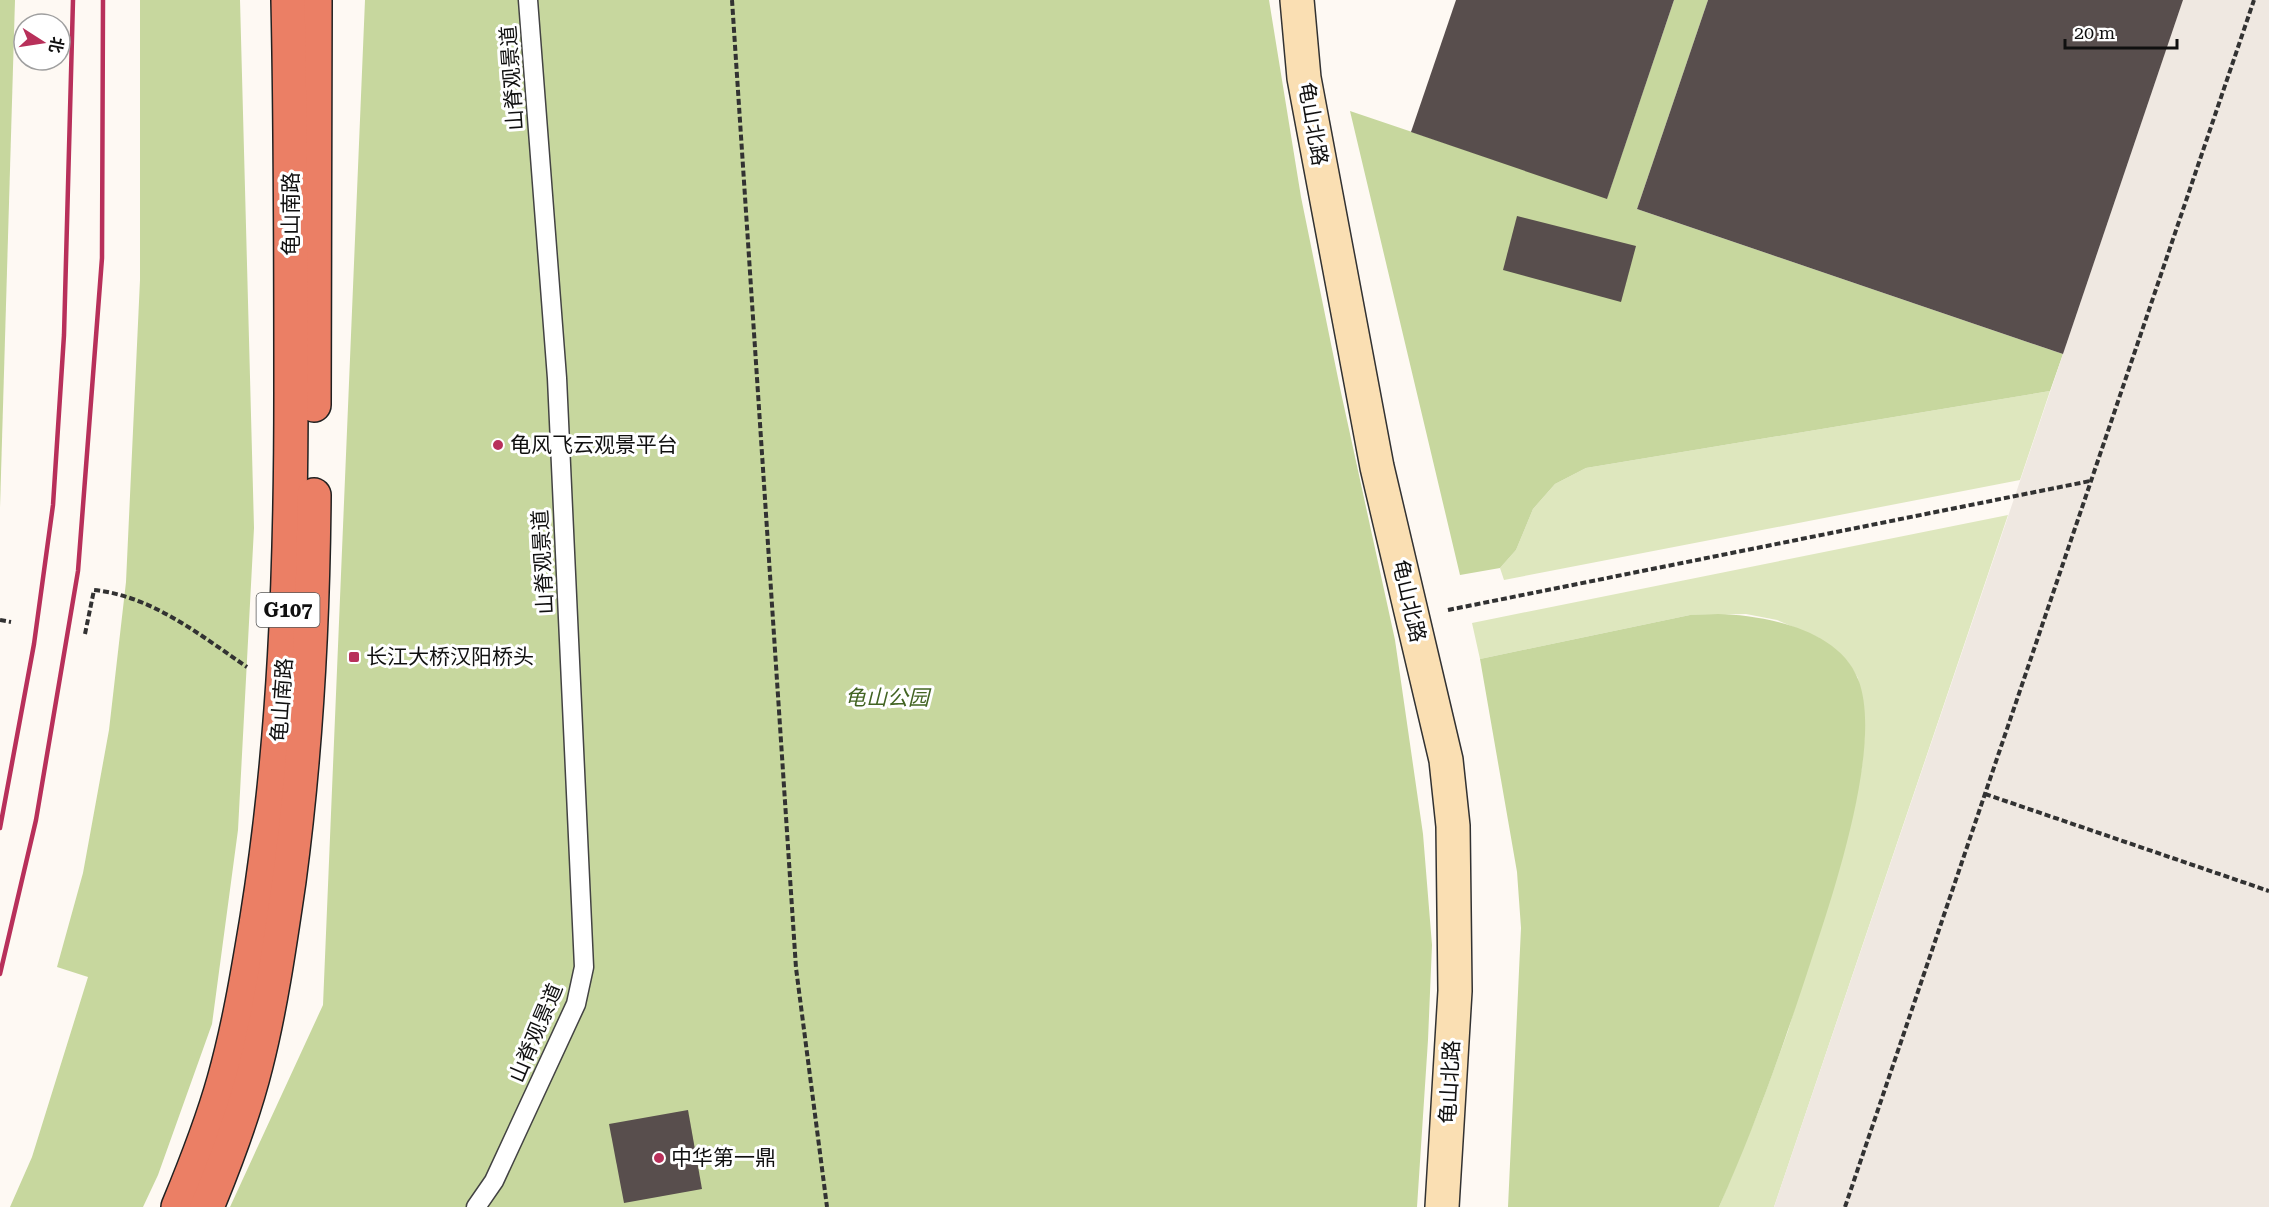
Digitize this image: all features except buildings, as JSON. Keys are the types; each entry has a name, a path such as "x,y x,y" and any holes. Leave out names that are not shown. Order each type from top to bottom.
{"highway":[{"name":"龟山南路","path":"178,1207 195,1166 224,1081 247,981 264,879 281,719 291,527 291,130 288,0"},
{"name":"龟山南路","path":"207,1207 228,1156 256,1065 281,934 303,767 314,560 315,0"}],"street":[{"name":"龟山北路","path":"1297,0 1304,78 1377,467 1446,759 1452,826 1455,991 1442,1207"}],"lane":[{"name":"山脊观景道","path":"476,1207 494,1181 576,1004 584,967 557,378 528,0"}],"path":[{"path":"732,0 796,968 827,1207"},
{"path":"1845,1207 2254,0"},
{"path":"1412,617 2091,481"},
{"path":"85,634 93,590 114,592 167,613 257,673 281,719"},
{"path":"0,620 11,622"},
{"path":"1985,794 2269,891"}],"green space":[{"path":"0,0 15,0 15,12 12,12 13,72 0,508"},
{"path":"140,0 240,0 254,528 238,830 212,1024 158,1175 143,1207 10,1207 32,1157 88,977 57,967 83,873 109,730 126,582 140,280"},
{"name":"龟山公园","path":"365,0 1269,0 1301,197 1395,640 1423,834 1432,945 1417,1207 230,1207 323,1005"},
{"path":"1674,0 1708,0 1637,209 2063,354 2050,391 1586,468 1555,484 1533,509 1516,550 1500,568 1460,575 1350,111 1607,198"},
{"path":"2050,391 2020,480 1504,580 1500,568 1516,550 1533,509 1555,484 1586,468"},
{"path":"2008,515 1774,1207 1719,1207 1759,1110 1788,1031 1853,812 1862,766 1865,731 1858,678 1848,662 1819,638 1777,620 1746,614 1690,615 1480,659 1472,623"},
{"path":"1718,614 1778,622 1798,628 1835,648 1848,662 1858,679 1864,707 1865,741 1853,819 1831,898 1780,1054 1719,1207 1508,1207 1521,928 1517,872 1480,659 1690,615"}],"shaded area":[{"path":"2183,0 2269,0 2269,1207 1774,1207"}],"railway":[{"path":"0,828 34,644 53,505 64,335 73,0"},
{"path":"0,974 36,820 78,571 102,258 103,0"}],"place":[{"name":"龟风飞云观景平台","path":"498,445"},
{"name":"长江大桥汉阳桥头","path":"354,657"},
{"name":"中华第一鼎","path":"659,1158"}]}
